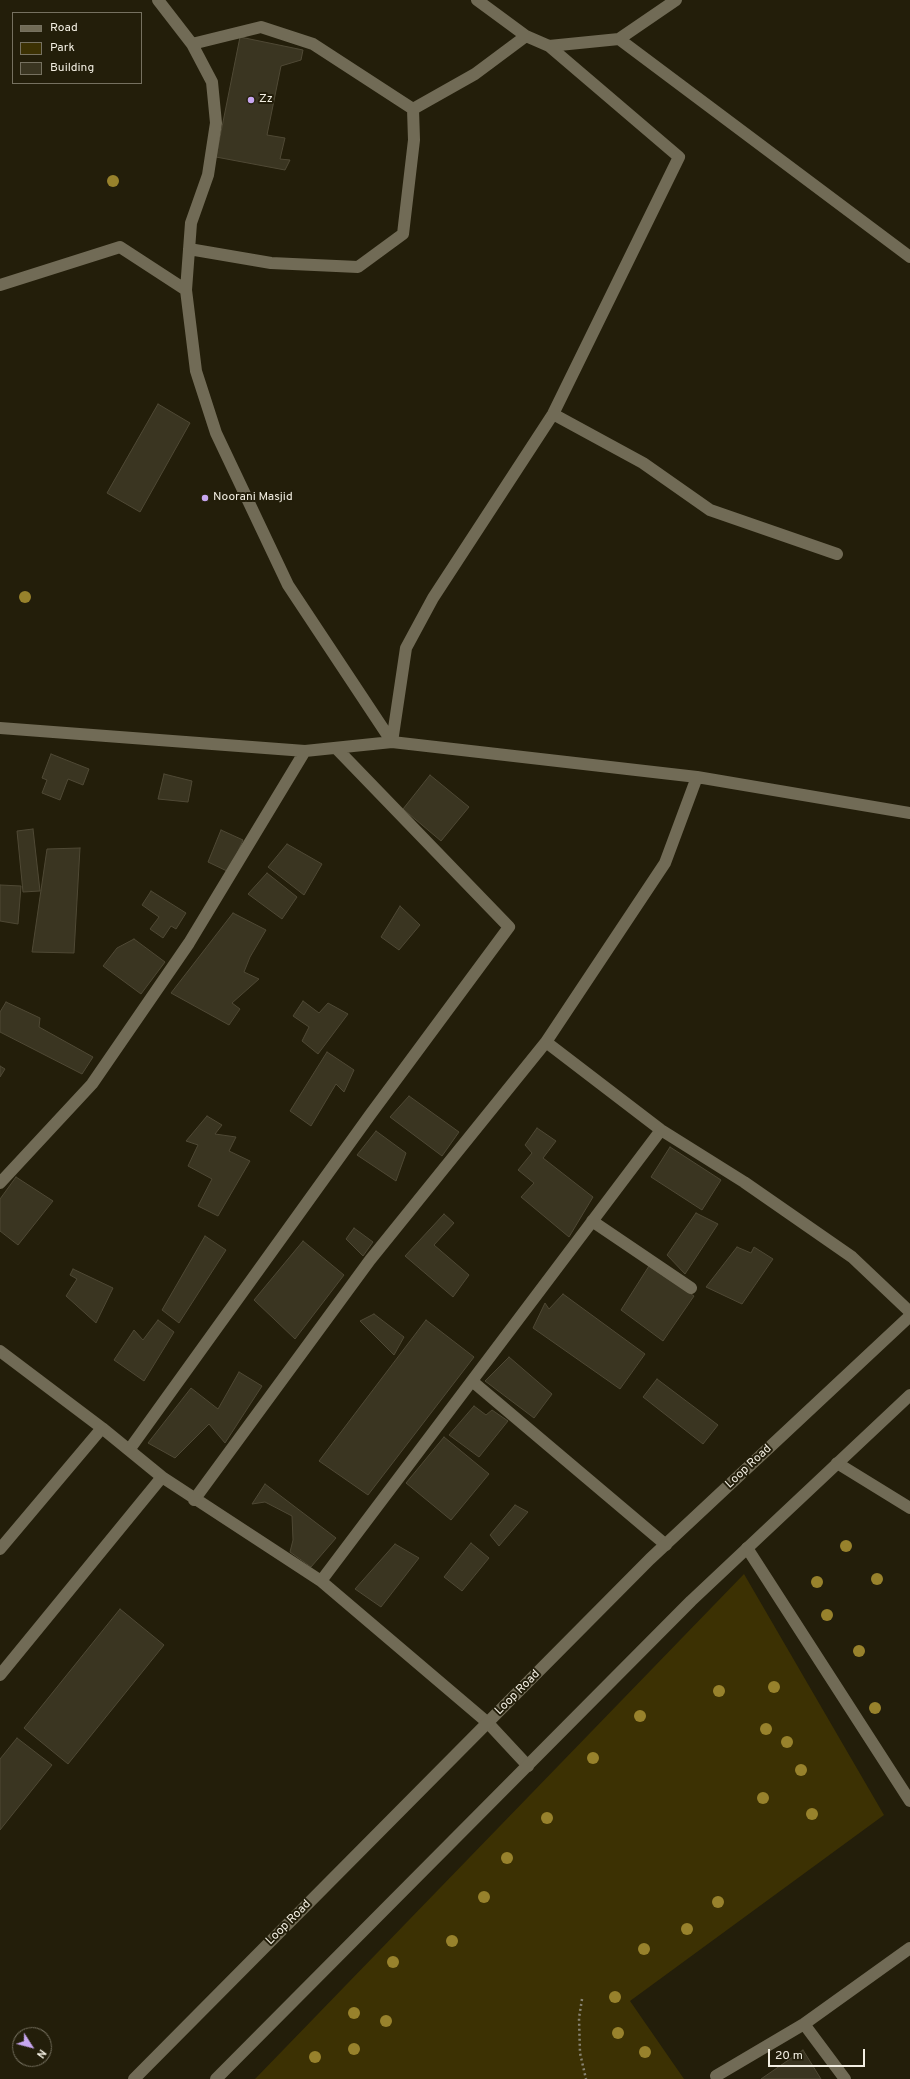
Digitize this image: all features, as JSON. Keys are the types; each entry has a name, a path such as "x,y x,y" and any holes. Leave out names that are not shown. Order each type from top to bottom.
{"street":[{"path":"158,0 192,44 212,82 216,123 208,175 191,223 186,290 196,370 216,433 288,585 392,742"},
{"path":"392,742 406,648 433,598 553,414 679,157 549,46 526,36 477,0"},
{"path":"549,46 619,39 676,0"},
{"path":"192,44 261,27 312,44 413,109"},
{"path":"413,109 475,74 526,36"},
{"path":"619,39 910,257"},
{"path":"189,249 271,263 358,267 404,234 414,140 413,109"},
{"path":"0,285 120,248 186,290"},
{"path":"553,414 643,463 710,510 837,554"},
{"path":"0,728 305,751 392,742 697,777 910,813"},
{"path":"129,1450 398,1076 509,927 336,748"},
{"path":"0,1183 92,1084 190,943 305,751"},
{"path":"194,1500 370,1260 546,1042 665,862 697,777"},
{"path":"546,1042 661,1130 744,1182 852,1257 910,1312"},
{"path":"321,1581 661,1130"},
{"path":"592,1221 691,1288"},
{"name":"Loop Road","path":"134,2079 666,1545 910,1316"},
{"path":"0,1351 102,1428 162,1477 194,1500 321,1581 488,1723 528,1766"},
{"path":"472,1381 666,1545"},
{"path":"216,2079 691,1601 910,1395"},
{"path":"0,1549 102,1428"},
{"path":"837,1463 910,1508"},
{"path":"0,1675 162,1477"},
{"path":"746,1548 910,1801"},
{"path":"716,2076 804,2024 910,1948"},
{"path":"804,2024 845,2079"}],"path":[{"path":"582,1999 579,2018 580,2053 586,2079"}],"green space":[{"path":"744,1574 884,1815 630,2001 684,2079 255,2079"}],"building":[{"name":"Zz","path":"240,37 303,50 301,60 281,66 267,135 285,138 280,159 290,160 285,170 216,157"},
{"path":"158,404 190,423 140,512 107,493"},
{"path":"51,754 89,769 83,785 68,779 60,800 42,793 47,780 42,778"},
{"path":"164,774 192,781 188,802 158,799"},
{"path":"430,775 469,807 441,841 403,809"},
{"path":"33,829 40,891 23,892 17,831"},
{"path":"221,830 243,840 229,872 208,862"},
{"path":"287,844 322,864 304,895 268,867"},
{"path":"80,848 74,953 32,952 47,849"},
{"path":"267,873 297,897 282,919 248,894"},
{"path":"0,885 21,886 18,924 0,921"},
{"path":"151,891 186,913 176,929 171,926 163,938 150,929 159,917 142,905"},
{"path":"400,906 420,925 399,950 381,937"},
{"path":"233,913 266,930 250,957 244,972 259,979 232,1003 240,1009 229,1025 171,993"},
{"path":"134,939 165,962 141,994 103,966 117,948"},
{"path":"303,1001 319,1013 328,1003 348,1014 318,1054 302,1041 309,1027 293,1016"},
{"path":"6,1002 40,1018 39,1027 93,1057 82,1074 0,1032 0,1012"},
{"path":"327,1052 354,1070 344,1092 336,1084 311,1126 290,1111"},
{"path":"0,1066 5,1069 0,1077"},
{"path":"409,1096 459,1132 442,1156 390,1117"},
{"path":"207,1116 222,1125 215,1134 236,1137 229,1151 250,1161 218,1216 198,1206 212,1179 188,1166 198,1145 186,1141"},
{"path":"537,1128 556,1141 543,1158 593,1197 569,1237 521,1197 534,1183 518,1170 532,1153 525,1145"},
{"path":"376,1131 406,1153 396,1181 357,1155"},
{"path":"670,1147 721,1180 702,1210 651,1177"},
{"path":"16,1177 53,1201 18,1245 0,1231 0,1199"},
{"path":"696,1213 718,1224 685,1274 667,1255"},
{"path":"444,1214 454,1223 434,1245 469,1275 453,1297 405,1256"},
{"path":"354,1228 373,1242 363,1256 346,1239"},
{"path":"205,1236 226,1250 179,1323 162,1310"},
{"path":"303,1241 344,1275 295,1339 254,1300"},
{"path":"737,1247 751,1253 754,1247 773,1259 742,1304 706,1287"},
{"path":"649,1266 694,1296 663,1341 621,1310"},
{"path":"73,1269 113,1288 96,1323 66,1296 77,1279 70,1275"},
{"path":"563,1294 645,1354 620,1389 533,1328 545,1303 549,1309"},
{"path":"374,1314 404,1337 394,1355 360,1321"},
{"path":"158,1320 174,1332 144,1381 114,1360 134,1330 143,1340"},
{"path":"426,1320 474,1357 368,1495 319,1461"},
{"path":"509,1357 552,1394 534,1418 485,1381"},
{"path":"239,1372 262,1386 225,1443 209,1424 175,1458 148,1443 191,1388 218,1409"},
{"path":"657,1379 718,1425 703,1444 643,1397"},
{"path":"474,1406 486,1415 492,1410 508,1421 479,1457 449,1435"},
{"path":"444,1437 489,1474 451,1520 406,1483"},
{"path":"265,1484 336,1538 311,1567 290,1552 293,1540 292,1516 265,1502 252,1504"},
{"path":"515,1505 528,1512 499,1546 490,1535"},
{"path":"471,1543 489,1558 462,1591 444,1577"},
{"path":"395,1544 419,1558 381,1607 355,1589"},
{"path":"120,1609 164,1645 68,1764 24,1728"},
{"path":"17,1738 52,1765 0,1830 0,1759"},
{"path":"803,2050 821,2079 761,2079"}],"place":[{"name":"Zz","path":"251,100"},
{"name":"Noorani Masjid","path":"205,498"}]}
